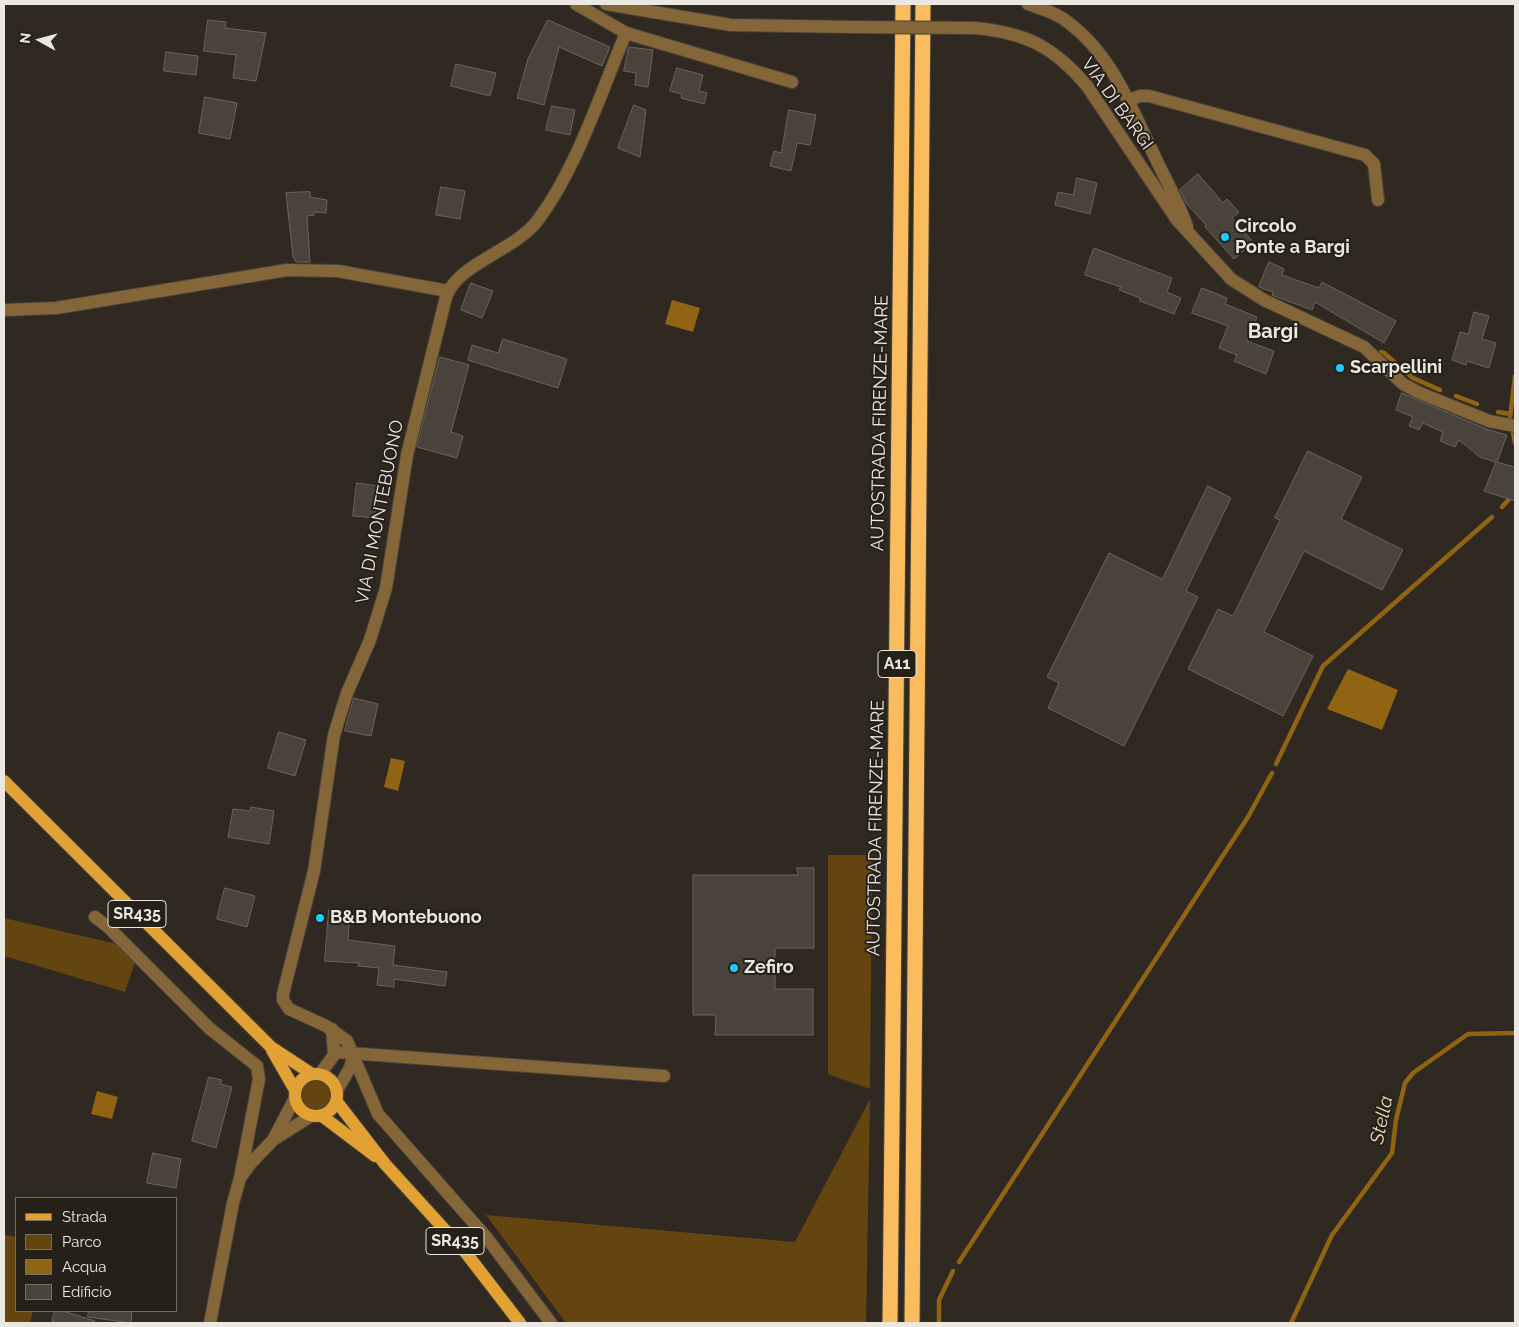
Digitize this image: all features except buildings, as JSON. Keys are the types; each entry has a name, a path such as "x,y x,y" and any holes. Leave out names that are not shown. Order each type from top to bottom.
{"highway":[{"name":"AUTOSTRADA FIRENZE-MARE","path":"890,1323 903,4"},
{"name":"A11","path":"912,1323 923,4"}],"main road":[{"name":"SR435","path":"4,781 271,1047"},
{"path":"271,1047 316,1074"},
{"path":"271,1047 295,1094"},
{"name":"SR435","path":"316,1074 332,1081 385,1164 466,1253 520,1323"},
{"path":"295,1094 301,1080 316,1074"},
{"path":"316,1116 332,1109 339,1090"},
{"name":"SR435","path":"295,1094 301,1110 316,1116 385,1164"}],"street":[{"path":"576,4 626,32 792,82"},
{"name":"VIA DI BARGI","path":"606,4 731,25 975,28 1022,36 1045,47 1065,62 1087,86 1151,183 1193,240 1220,270 1241,286 1278,307 1358,344 1411,389 1500,424 1515,426"},
{"path":"1028,4 1062,17 1077,29 1112,71 1174,193 1193,240"},
{"name":"VIA DI MONTEBUONO","path":"354,1053 347,1041 332,1029 289,1009 283,1000 282,994 314,871 334,735 347,693 370,640 386,588 407,455 448,291 459,276 522,237 539,219 572,159 626,32"},
{"path":"1128,100 1140,96 1149,96 1365,155 1374,164 1378,200"},
{"path":"4,310 56,308 287,270 338,271 448,291"},
{"path":"95,917 108,927 209,1028 257,1066 259,1079 210,1323"},
{"path":"316,1074 331,1062 335,1052 332,1029"},
{"path":"335,1052 664,1076"},
{"path":"354,1053 371,1104 380,1118 487,1238 551,1323"},
{"path":"339,1090 354,1053"},
{"path":"339,1090 365,1086"},
{"path":"273,1140 295,1094"},
{"path":"240,1178 251,1163 273,1140 316,1116"}],"green space":[{"path":"828,855 872,855 870,1089 828,1074"},
{"path":"4,918 121,945 135,962 125,992 4,956"},
{"path":"316,1080 322,1081 330,1089 330,1101 322,1109 316,1110 310,1109 302,1101 301,1095 302,1089 310,1081"},
{"path":"870,1099 866,1323 566,1323 486,1215 795,1242"},
{"path":"4,1235 15,1237 15,1312 33,1312 30,1323 4,1323"}],"water":[{"path":"672,300 700,308 693,332 665,324"},
{"path":"1348,669 1398,690 1382,730 1327,709"},
{"path":"391,758 405,761 398,791 384,787"},
{"path":"97,1091 118,1097 112,1119 91,1114"}],"waterway":[{"path":"1381,352 1413,378 1440,390"},
{"path":"1515,376 1510,418 1515,443"},
{"path":"1456,396 1477,404"},
{"path":"1498,412 1510,414"},
{"path":"1502,507 1512,496 1515,483"},
{"path":"1276,764 1323,666 1492,517"},
{"path":"959,1262 1248,817 1272,773"},
{"name":"Stella","path":"1291,1323 1332,1235 1392,1153 1396,1120 1405,1083 1413,1073 1468,1034 1515,1033"},
{"path":"939,1323 939,1300 953,1271"}],"place":[{"name":"Circolo Ponte a Bargi","path":"1225,237"},
{"name":"Scarpellini","path":"1340,368"},
{"name":"B&B Montebuono","path":"320,918"},
{"name":"Zefiro","path":"734,968"}],"district":[{"name":"Bargi","path":"1273,332"}]}
